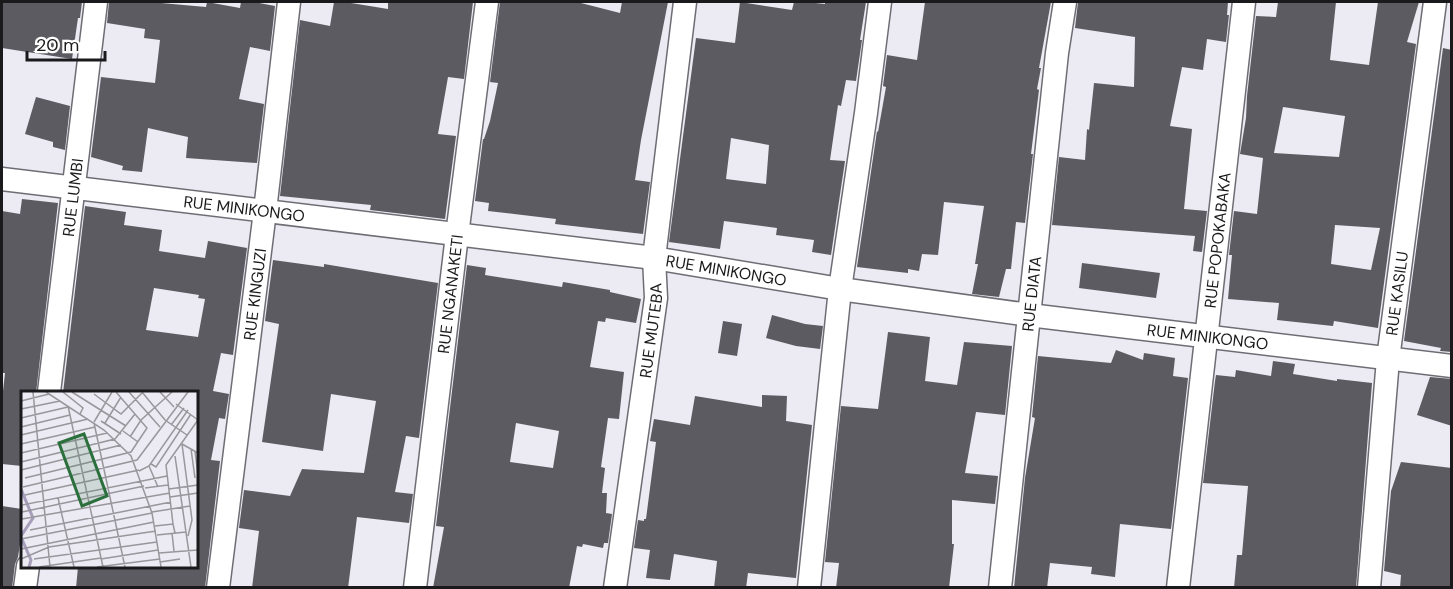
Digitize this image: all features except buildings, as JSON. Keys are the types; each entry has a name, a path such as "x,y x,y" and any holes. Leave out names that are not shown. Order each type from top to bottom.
{"street":[{"name":"RUE LUMBI","path":"49,391 96,2"},
{"name":"RUE KINGUZI","path":"218,588 289,2"},
{"name":"RUE NGANAKETI","path":"415,588 457,235 488,2"},
{"name":"RUE MUTEBA","path":"615,588 656,298 654,258 685,2"},
{"path":"809,588 840,289 880,2"},
{"name":"RUE DIATA","path":"1000,588 1065,2"},
{"name":"RUE POPOKABAKA","path":"1178,588 1244,2"},
{"name":"RUE KASILU","path":"1369,588 1388,359 1435,2"},
{"name":"RUE MINIKONGO","path":"2,179 654,258 840,289 1029,315 1452,366"},
{"path":"25,588 28,568"}]}
